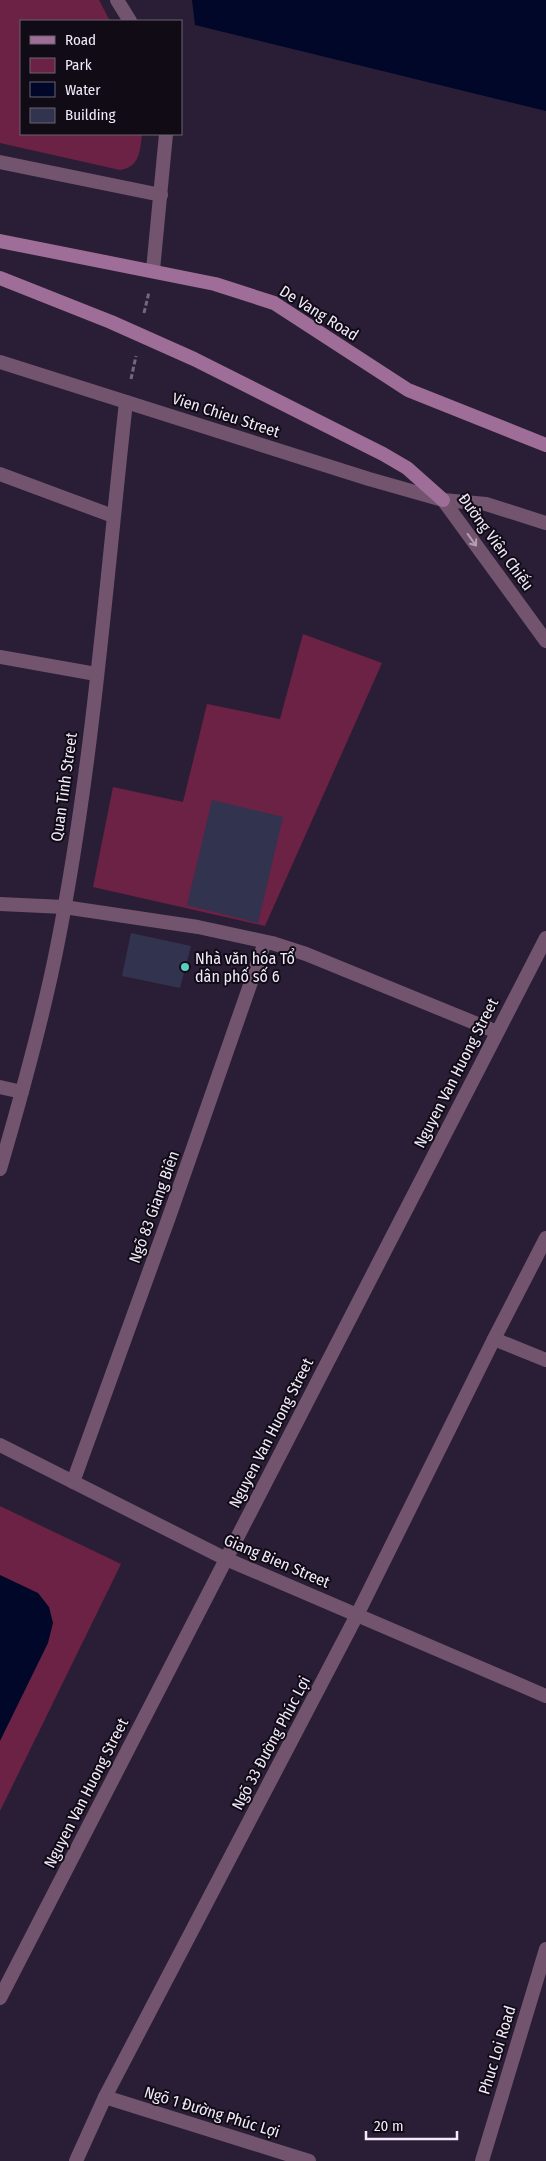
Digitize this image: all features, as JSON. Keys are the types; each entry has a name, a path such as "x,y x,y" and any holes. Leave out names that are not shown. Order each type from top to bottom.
{"main road":[{"name":"De Vang Road","path":"0,241 216,284 274,303 408,390 546,445"},
{"path":"0,278 111,322 194,359 383,454 407,468 443,500"}],"street":[{"path":"117,0 129,20"},
{"path":"153,270 166,135"},
{"path":"0,162 161,195"},
{"name":"Vien Chieu Street","path":"0,362 443,500"},
{"name":"Quan Tinh Street","path":"0,1170 32,1059 64,907 96,674 126,402"},
{"path":"0,474 113,516"},
{"name":"Đường Viên Chiếu","path":"443,500 486,504 546,523"},
{"name":"Đường Viên Chiếu","path":"443,500 546,641"},
{"path":"0,657 96,674"},
{"path":"0,904 64,907 198,927 265,942 306,954 497,1032"},
{"name":"Nguyen Van Huong Street","path":"0,1998 546,938"},
{"name":"Ngõ 83 Giang Biên","path":"73,1482 265,942"},
{"path":"0,1087 22,1092"},
{"name":"Ngõ 33 Đường Phúc Lợi","path":"76,2161 105,2097 357,1615 546,1238"},
{"path":"494,1339 546,1360"},
{"name":"Giang Bien Street","path":"0,1445 226,1559 546,1696"},
{"name":"Phuc Loi Road","path":"482,2161 546,1949"},
{"name":"Ngõ 1 Đường Phúc Lợi","path":"105,2097 309,2161"}],"green space":[{"path":"0,0 99,0 109,20 20,20 20,135 142,135 141,146 135,162 132,166 120,170 0,143"},
{"path":"303,634 382,663 265,926 93,887 113,787 183,802 207,704 280,719"},
{"path":"0,1506 121,1564 0,1811"}],"water":[{"path":"192,0 546,0 546,111 195,25"},
{"path":"0,1575 38,1593 49,1607 53,1623 48,1643 0,1741"}],"building":[{"path":"212,800 283,817 258,923 187,905"},
{"path":"131,933 191,946 180,988 122,976"}],"place":[{"name":"Nhà văn hóa Tổ dân phố số 6","path":"185,967"}]}
